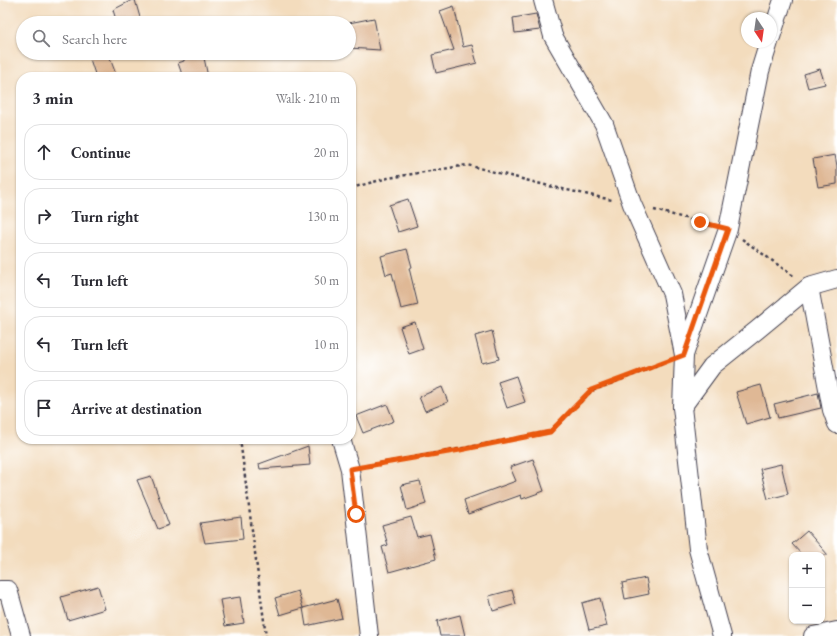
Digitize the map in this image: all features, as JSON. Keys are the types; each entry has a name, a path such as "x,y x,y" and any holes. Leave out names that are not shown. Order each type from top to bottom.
{"street":[{"path":"543,0 553,36 604,124 632,204 672,294 684,355 682,407 698,549 722,636"},
{"path":"777,18 783,0"},
{"path":"684,355 728,229 760,72 767,48"},
{"path":"682,407 712,366 809,287 837,279"},
{"path":"809,287 832,410 837,424"},
{"path":"342,444 350,469 369,636"},
{"path":"0,590 8,590 22,636"},
{"path":"813,636 837,631"}],"path":[{"path":"356,187 388,178 468,165 550,186 632,204 728,229 809,287"},
{"path":"350,469 460,450 550,432 591,390 684,355"},
{"path":"241,444 266,636"}],"building":[{"path":"132,0 135,0 140,16 115,16 113,10"},
{"path":"454,6 463,47 472,45 477,63 436,73 432,55 454,50 440,11"},
{"path":"536,14 540,30 515,33 513,18"},
{"path":"374,18 380,50 356,48 356,22"},
{"path":"90,60 111,60 115,72 94,72"},
{"path":"204,60 207,72 181,72 178,63 184,61"},
{"path":"820,69 825,84 808,88 804,74"},
{"path":"835,155 837,166 837,184 818,187 813,159"},
{"path":"408,199 417,226 398,232 389,205"},
{"path":"407,249 412,267 409,268 418,305 401,309 392,273 386,275 381,256"},
{"path":"415,322 423,349 409,354 400,327"},
{"path":"492,331 499,359 482,363 475,336"},
{"path":"516,376 525,402 507,408 498,382"},
{"path":"761,385 770,417 746,424 736,392"},
{"path":"442,387 448,402 425,411 419,397"},
{"path":"818,393 821,408 778,418 774,404"},
{"path":"387,404 394,421 363,433 356,416"},
{"path":"308,446 310,465 260,469 259,464"},
{"path":"533,459 544,491 522,499 521,495 468,514 464,500 516,481 510,467"},
{"path":"781,464 788,494 768,499 760,469"},
{"path":"151,476 169,525 158,529 137,480"},
{"path":"420,481 426,504 407,510 401,485"},
{"path":"241,517 243,539 205,543 200,523"},
{"path":"411,517 417,537 430,534 436,559 389,572 382,547 388,545 382,525"},
{"path":"807,531 828,555 825,555 825,552 799,552 792,544"},
{"path":"646,578 649,594 625,599 622,583"},
{"path":"98,586 105,609 68,620 61,597"},
{"path":"512,590 516,604 493,611 489,596"},
{"path":"298,591 303,608 280,615 275,598"},
{"path":"240,597 244,623 225,626 220,600"},
{"path":"600,598 607,626 589,630 582,603"},
{"path":"337,599 342,618 306,626 303,608"},
{"path":"460,615 465,636 440,636 437,621"}],"route":[{"path":"356,514 350,469 460,450 550,432 591,390 684,355 728,229 700,222"}]}
